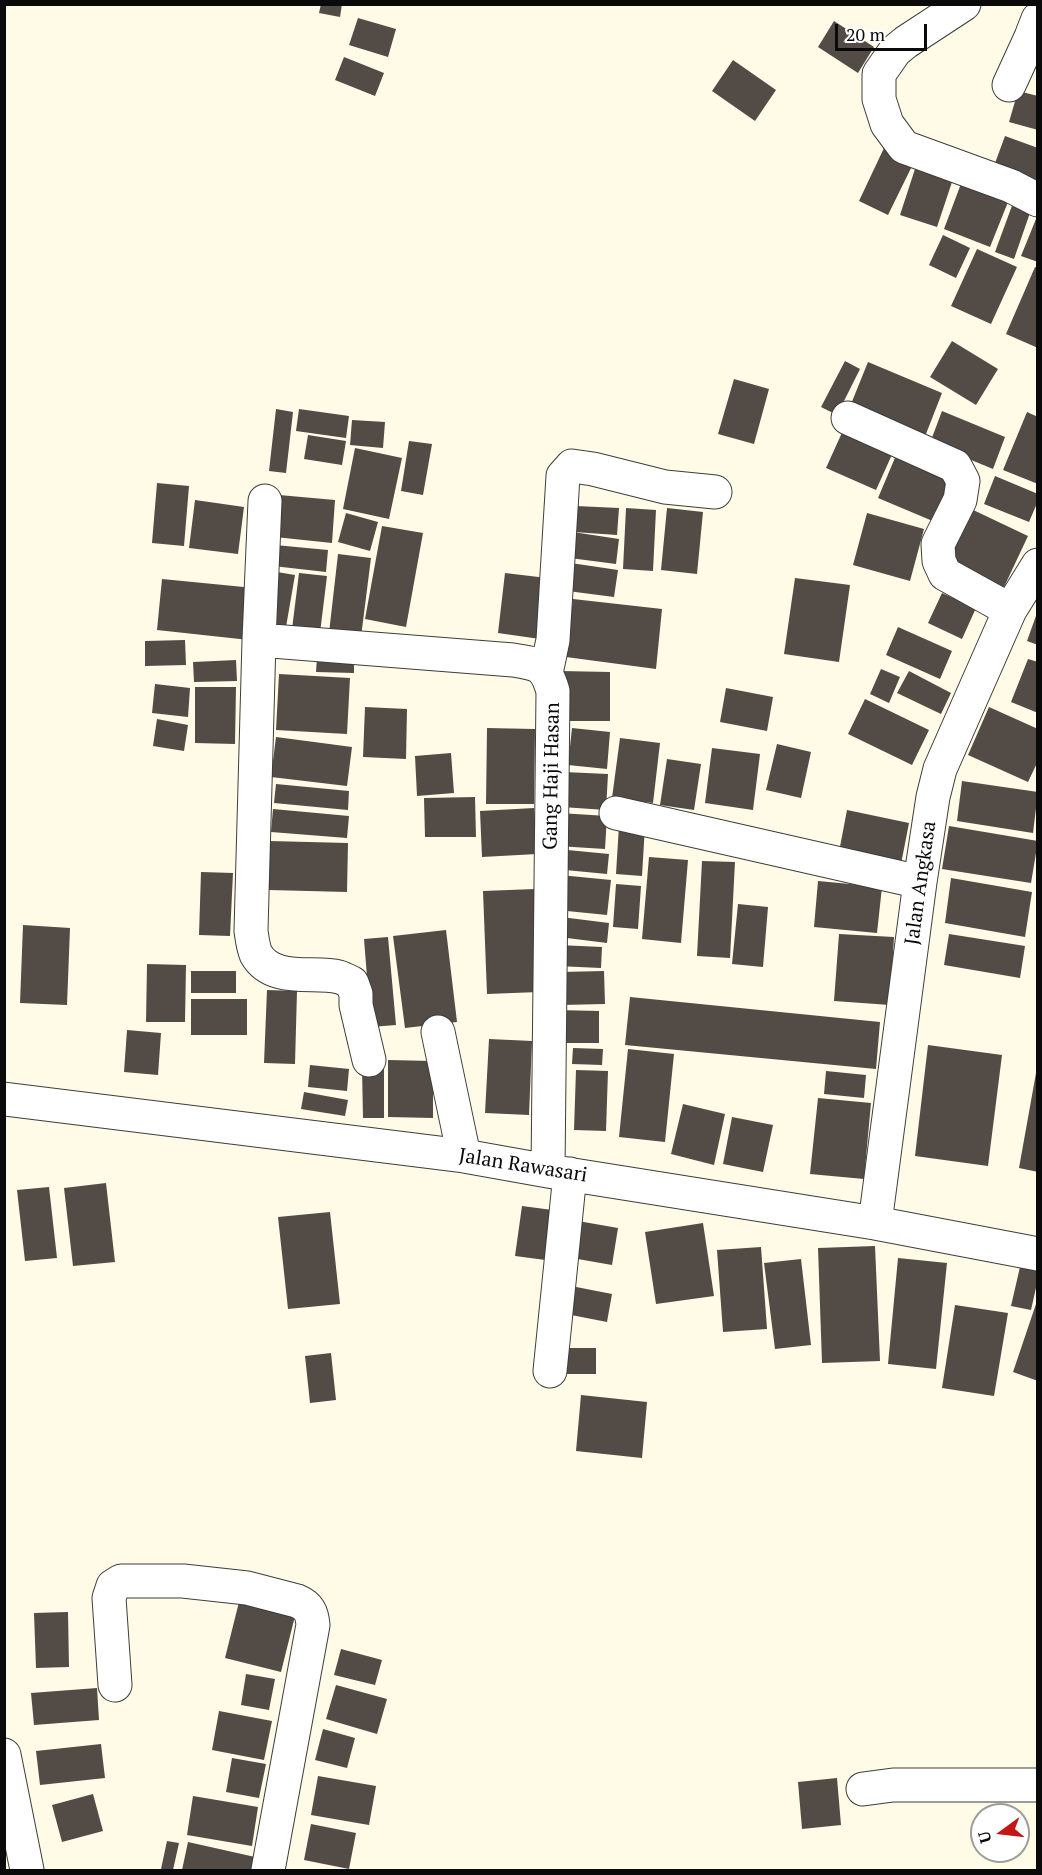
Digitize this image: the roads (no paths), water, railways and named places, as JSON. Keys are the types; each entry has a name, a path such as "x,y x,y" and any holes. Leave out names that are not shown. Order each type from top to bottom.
{"street":[{"path":"964,4 895,51 879,74 879,99 887,124 904,147 1011,186 1038,200"},
{"path":"1009,86 1038,19"},
{"path":"848,418 955,466 963,481 960,500 938,544 939,561 945,574 1027,589"},
{"path":"546,673 553,640 563,476 573,466 665,487 714,492"},
{"path":"265,501 251,931 253,945 261,960 270,968 296,975 338,977 352,983 369,1060"},
{"name":"Jalan Angkasa","path":"875,1223 933,797 940,768 1027,589"},
{"path":"259,640 513,660 531,663 541,667 546,673"},
{"name":"Gang Haji Hasan","path":"546,673 553,691 559,1173 550,1371"},
{"path":"616,813 920,882"},
{"path":"438,1032 464,1156"},
{"name":"Jalan Rawasari","path":"4,1099 464,1156 875,1223 1038,1254"},
{"path":"115,1685 109,1598 113,1586 121,1581 183,1581 247,1588 297,1601 310,1610 313,1625 268,1870"},
{"path":"4,1755 27,1870"},
{"path":"863,1789 893,1785 1038,1785"}]}
